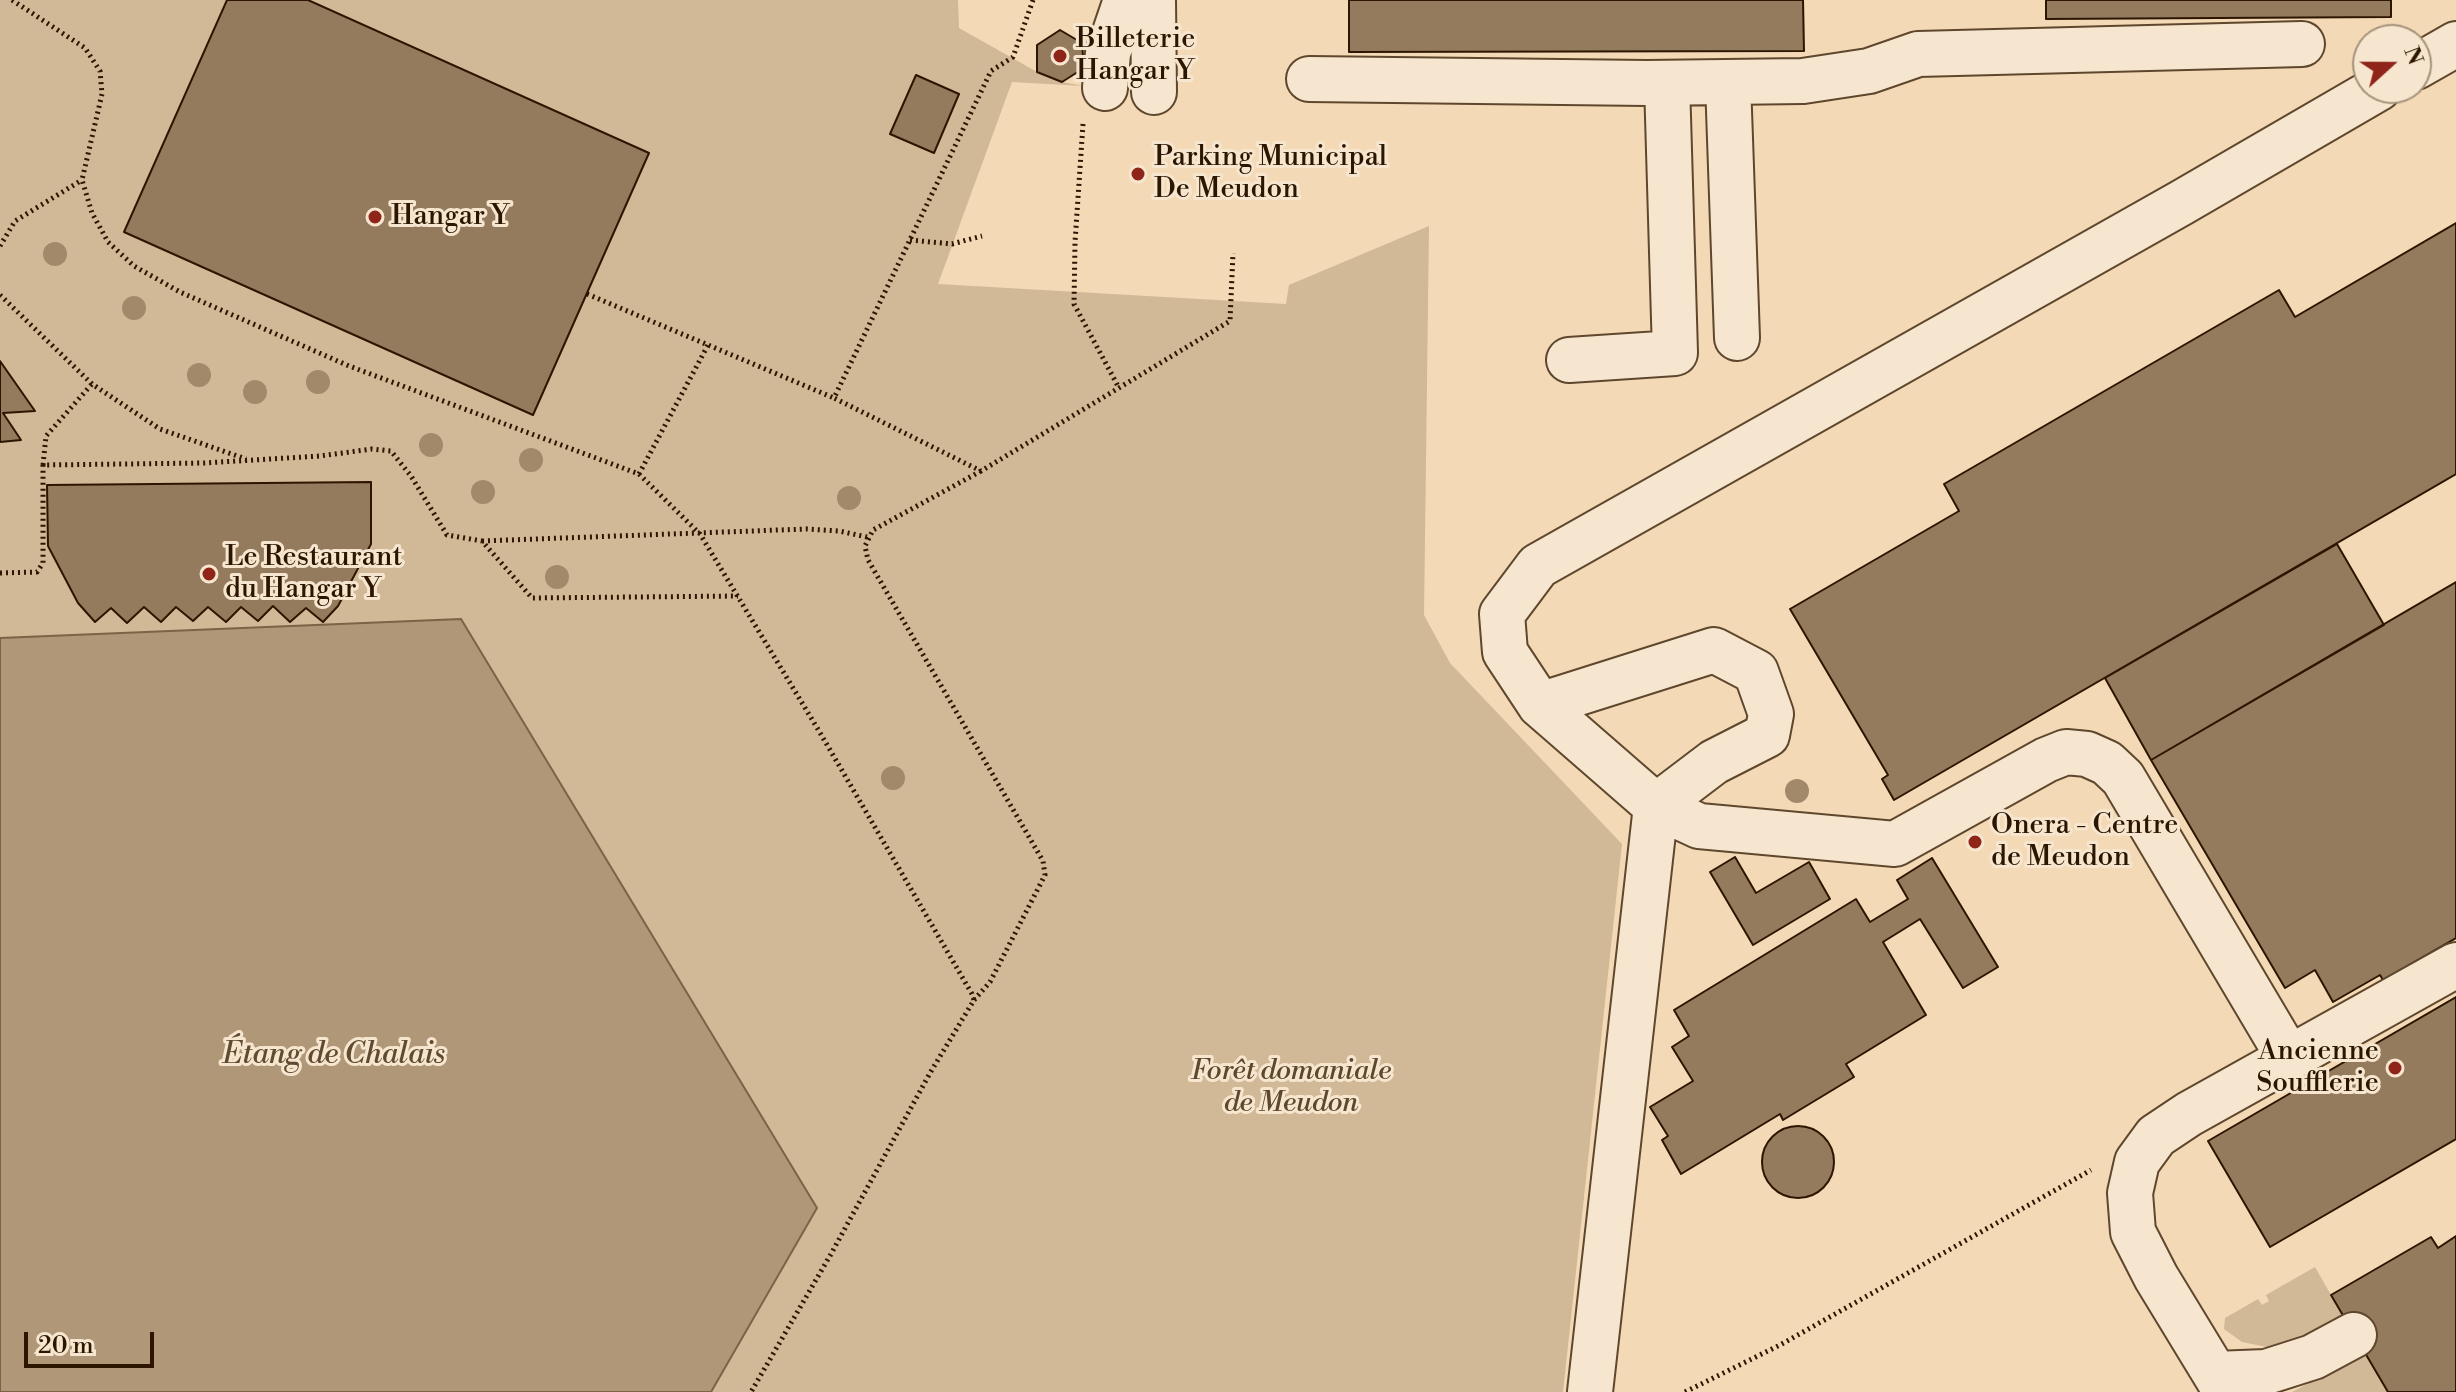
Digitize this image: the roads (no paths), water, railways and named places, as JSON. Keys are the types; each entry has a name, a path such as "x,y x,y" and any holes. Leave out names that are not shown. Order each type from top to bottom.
{"lane":[{"path":"1128,0 1108,53 1118,96 1153,0"},
{"path":"1309,79 1667,83 1803,81 1869,71 1918,54 2302,44"},
{"path":"2432,58 2456,44"},
{"path":"1728,82 1737,338"},
{"path":"1569,360 1675,353 1667,83"},
{"path":"2289,1058 2123,778 2107,763 2087,754 2066,752 2046,760 1895,844 1699,826 1656,806 1540,705 1505,652 1502,614 1538,566 2352,104"},
{"path":"1540,705 1714,650 1756,672 1771,714 1767,735 1714,762 1656,806 1590,1392"},
{"path":"2354,1335 2313,1357 2220,1383 2156,1277 2133,1232 2130,1193 2137,1162 2156,1136 2189,1114 2456,965"}],"water":[{"name":"Étang de Chalais","path":"461,619 817,1208 711,1392 0,1392 0,638"}],"place":[{"name":"Billeterie Hangar Y","path":"1060,56"},
{"name":"Parking Municipal De Meudon","path":"1138,174"},
{"name":"Hangar Y","path":"375,217"},
{"name":"Le Restaurant du Hangar Y","path":"209,574"},
{"name":"Onera - Centre de Meudon","path":"1975,842"},
{"name":"Ancienne Soufflerie","path":"2395,1068"}],"park label":[{"name":"Forêt domaniale de Meudon","path":"1291,1088"}]}
